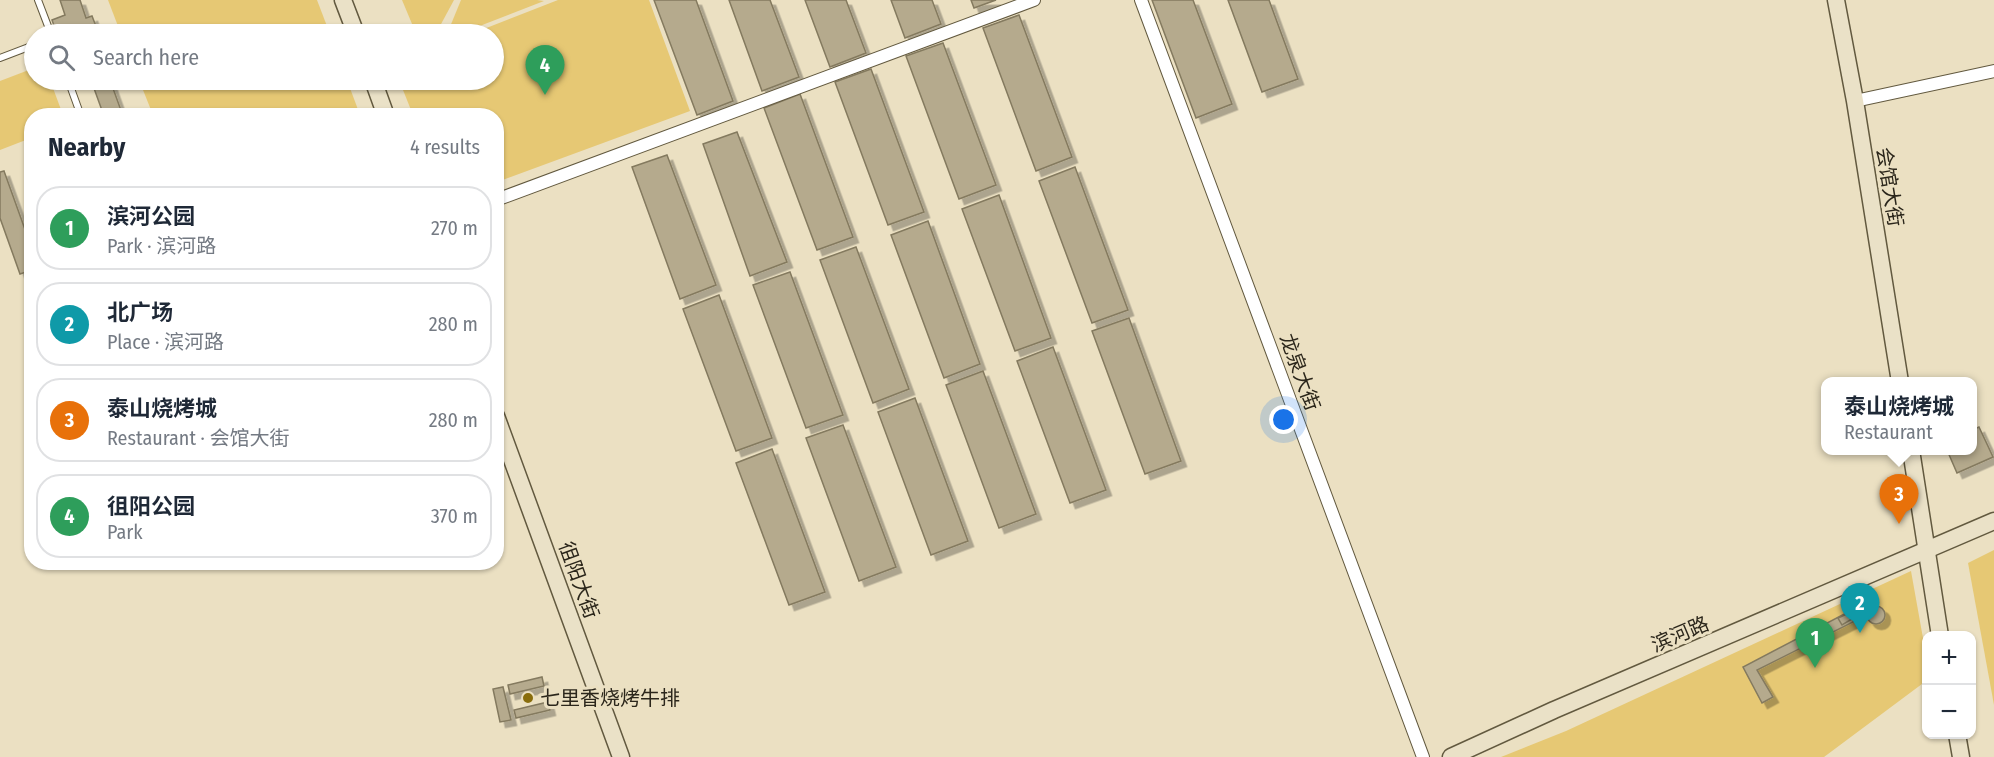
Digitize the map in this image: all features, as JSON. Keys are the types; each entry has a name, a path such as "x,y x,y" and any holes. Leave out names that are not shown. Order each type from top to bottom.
{"street":[{"path":"343,0 352,24"},
{"path":"504,197 1034,0"},
{"name":"龙泉大街","path":"1141,0 1423,757"},
{"name":"会馆大街","path":"1836,0 1899,377"},
{"path":"1854,101 1994,70"},
{"path":"377,90 383,108"},
{"name":"徂阳大街","path":"504,439 621,757"},
{"path":"1912,455 1939,631"},
{"name":"滨河路","path":"1450,757 1994,521"},
{"path":"1958,739 1961,757"}],"lane":[{"path":"38,0 47,24"},
{"path":"0,58 24,49"},
{"path":"72,90 78,108"}],"shaded area":[{"path":"108,0 317,0 326,24 117,24"},
{"path":"402,0 454,0 441,24 412,24"},
{"path":"461,0 544,1 485,24 451,24"},
{"path":"558,0 649,0 690,111 504,179 504,108 410,108 403,90 504,90 504,24 497,24"},
{"path":"24,72 24,90 54,90 60,108 24,108 24,141 0,150 0,81"},
{"path":"143,90 351,90 357,108 150,108"},
{"path":"1994,550 1994,705 1968,563"},
{"path":"1911,571 1922,633 1922,684 1824,757 1501,757 1566,731"}],"building":[{"path":"60,0 80,0 86,18 92,16 95,24 53,24 52,20 65,15"},
{"path":"654,0 696,0 733,101 697,115"},
{"path":"729,0 770,0 799,77 762,91"},
{"path":"805,0 846,0 866,53 830,67"},
{"path":"891,0 932,0 941,24 905,38"},
{"path":"971,0 996,0 974,8"},
{"path":"1152,0 1193,0 1232,104 1196,118"},
{"path":"1228,0 1269,0 1298,79 1262,92"},
{"path":"1019,15 1072,157 1036,171 983,28"},
{"path":"943,43 996,185 959,199 906,56"},
{"path":"871,69 924,212 888,225 835,82"},
{"path":"95,90 114,90 120,108 101,108"},
{"path":"800,94 853,237 817,250 764,108"},
{"path":"737,132 787,262 750,276 703,144"},
{"path":"667,155 716,285 680,299 632,167"},
{"path":"1075,167 1128,310 1092,323 1039,181"},
{"path":"4,171 24,227 24,273 20,274 0,218 0,172"},
{"path":"999,195 1051,338 1015,351 962,209"},
{"path":"928,221 980,364 944,378 891,235"},
{"path":"856,247 909,389 873,403 820,260"},
{"path":"790,272 843,415 806,428 753,285"},
{"path":"719,295 772,438 736,451 683,309"},
{"path":"1129,318 1181,461 1145,474 1092,331"},
{"path":"1053,347 1106,490 1070,503 1017,361"},
{"path":"983,371 1036,514 999,528 946,385"},
{"path":"915,398 968,541 931,555 878,412"},
{"path":"843,425 896,567 859,581 806,438"},
{"path":"1979,427 1993,457 1957,473 1949,455 1977,455 1977,428"},
{"path":"772,449 825,592 789,605 736,463"},
{"path":"1876,606 1882,609 1885,615 1882,621 1876,624 1870,621 1867,615 1870,609"},
{"path":"1850,611 1855,621 1757,670 1773,697 1762,703 1743,667"},
{"path":"1849,613 1852,619 1842,625 1838,618"},
{"path":"542,677 544,686 510,694 508,685"},
{"path":"503,687 511,720 500,722 493,689"},
{"path":"548,702 550,710 516,718 514,710"}],"place":[{"name":"徂阳公园","path":"545,95"},
{"name":"泰山烧烤城","path":"1899,524"},
{"name":"北广场","path":"1860,633"},
{"name":"滨河公园","path":"1815,668"},
{"name":"七里香烧烤牛排","path":"528,698"}]}
